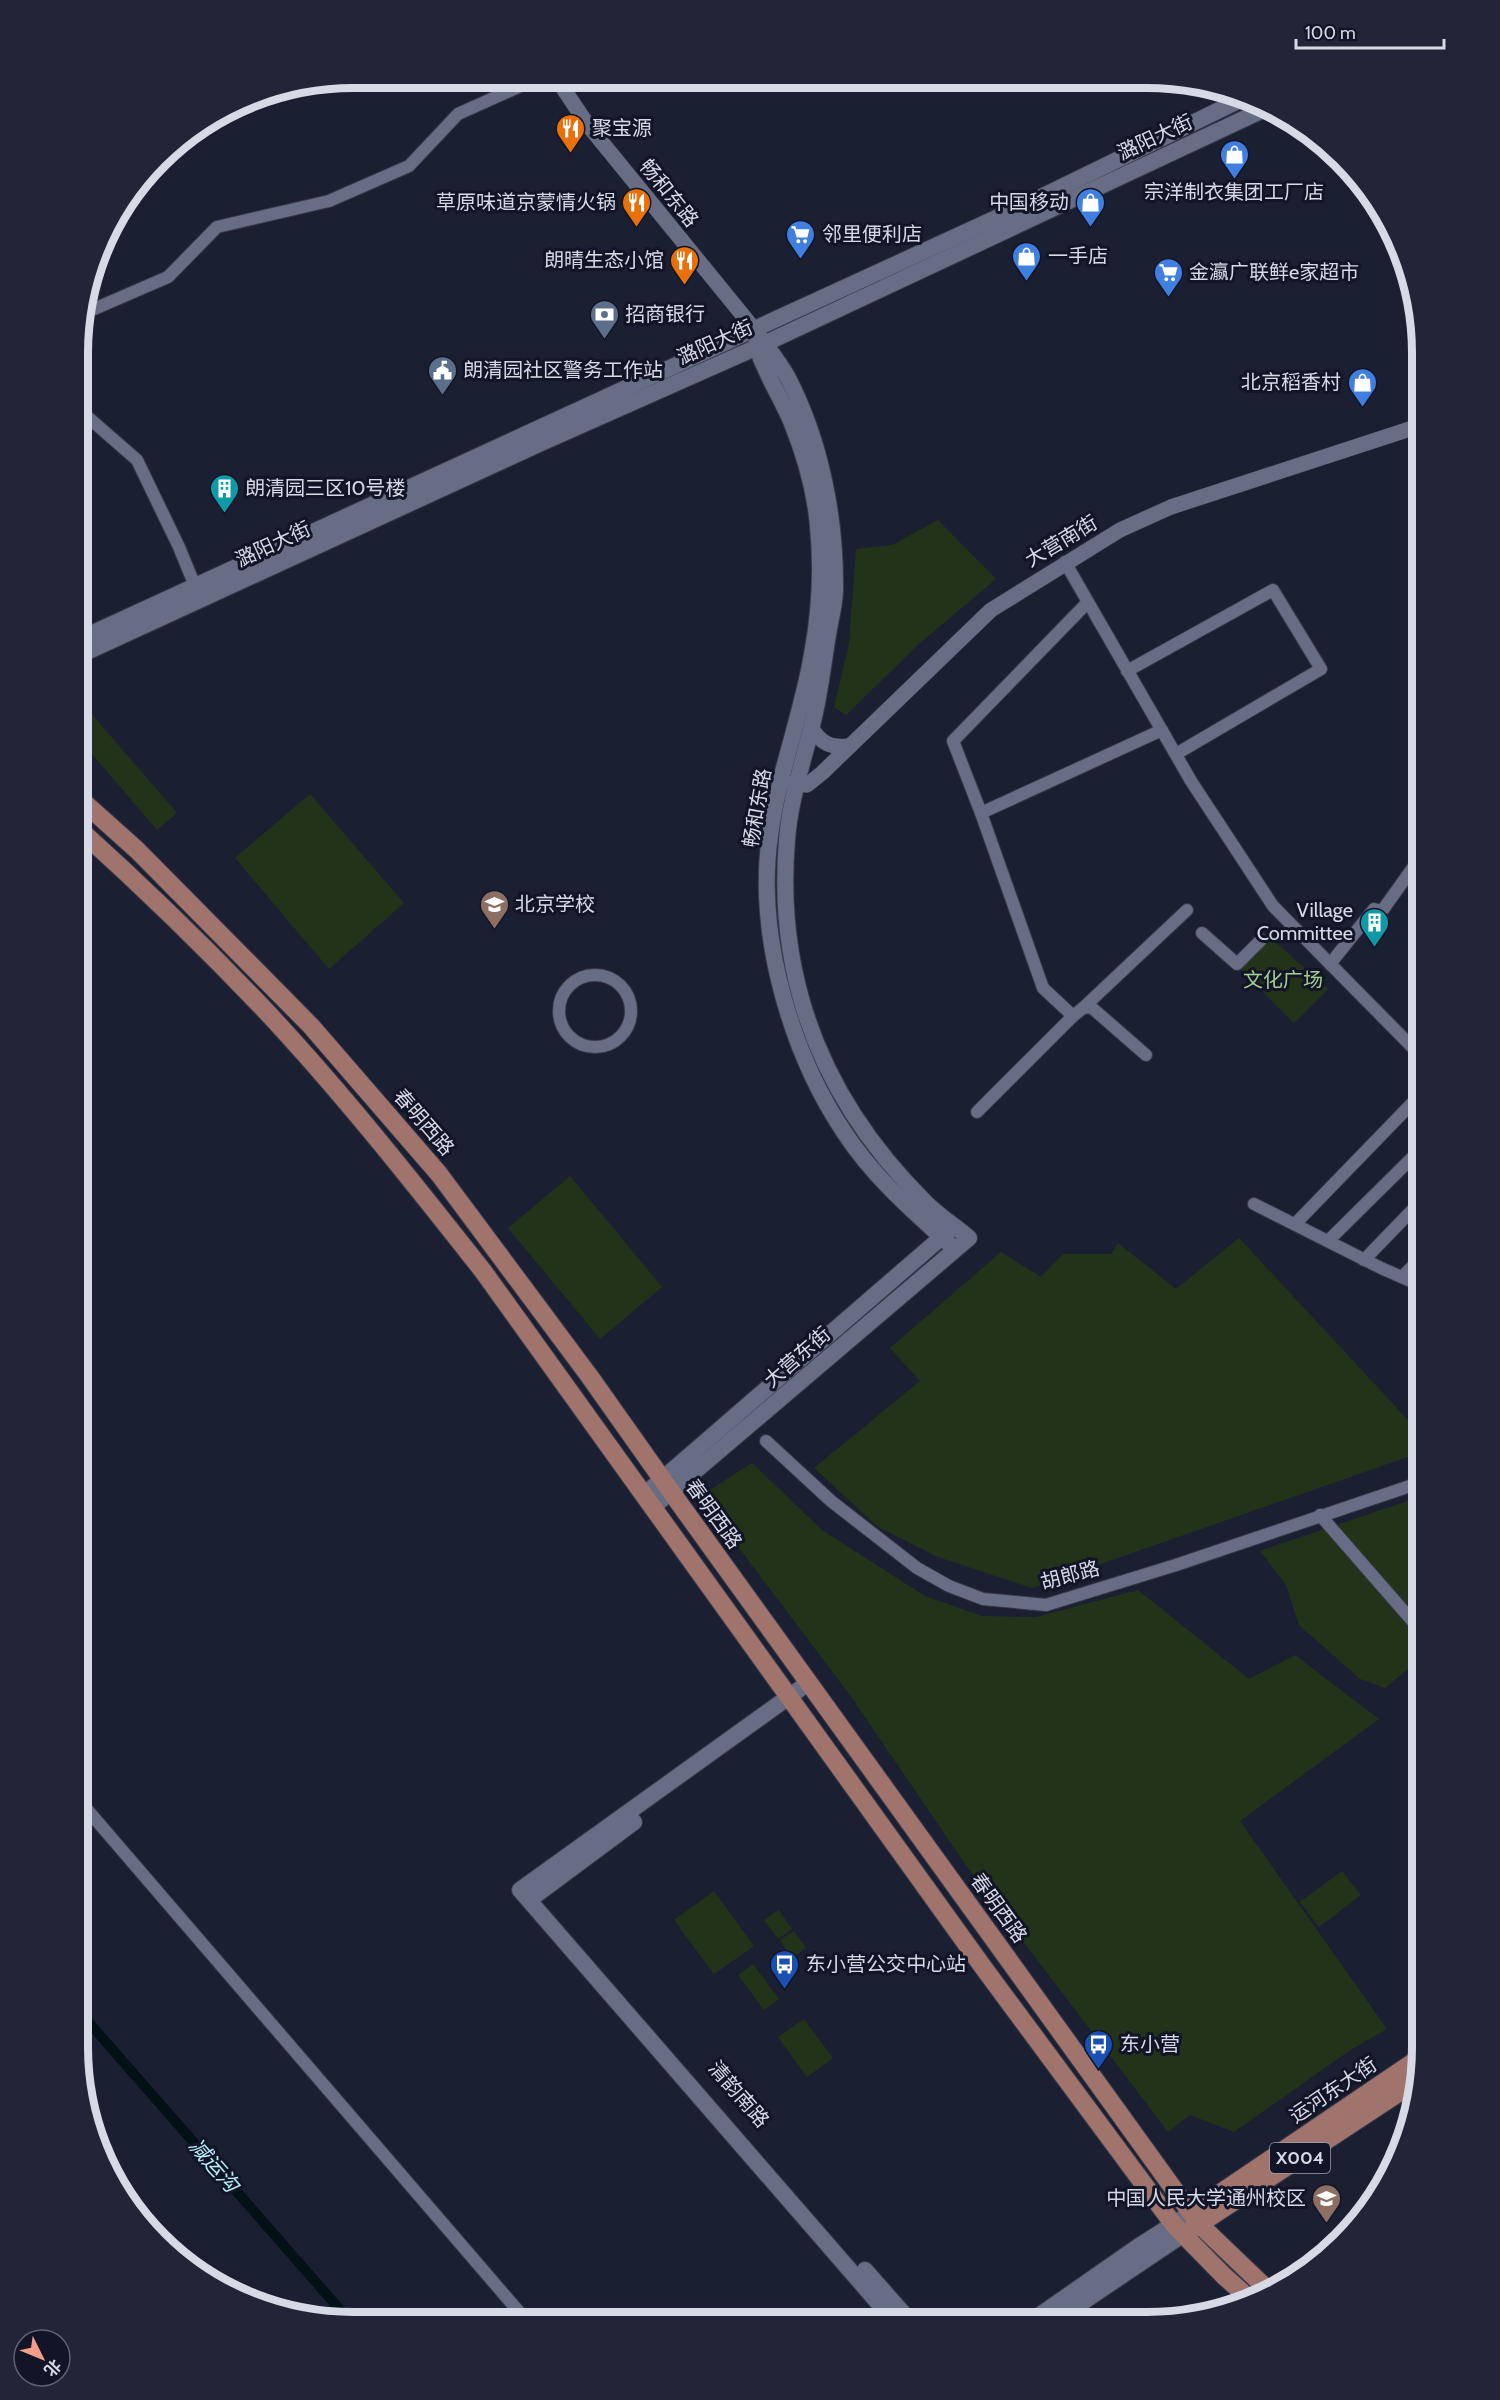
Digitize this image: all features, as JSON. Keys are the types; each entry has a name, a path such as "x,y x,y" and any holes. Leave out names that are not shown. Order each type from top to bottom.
{"main road":[{"name":"潞阳大街","path":"88,635 1029,203 1234,104"},
{"name":"潞阳大街","path":"88,651 760,345 1257,113"},
{"name":"畅和东路","path":"754,329 791,422 808,473 818,524 820,592 790,784 784,900 793,965 804,1011 817,1049 839,1094 879,1149 948,1232 955,1249"},
{"name":"畅和东路","path":"760,345 788,377 813,437 829,510 835,592 812,726 790,784"},
{"name":"春明西路","path":"88,806 145,858 311,1026 439,1174 584,1368 1195,2219 1262,2285"},
{"path":"88,837 140,884 263,1009 348,1104 483,1271 792,1702 1178,2230 1243,2293"},
{"name":"畅和东路","path":"948,1232 969,1238"},
{"name":"大营东街","path":"667,1486 948,1232"},
{"name":"大营东街","path":"649,1501 969,1238"},
{"path":"532,1892 811,1687"},
{"name":"清韵南路","path":"532,1892 886,2312"},
{"name":"清韵南路","path":"532,1892 902,2312"},
{"name":"运河东大街","path":"1195,2219 1411,2064"},
{"name":"运河东大街","path":"1067,2312 1178,2230 1408,2086"},
{"name":"运河东大街","path":"1044,2312 1139,2246 1178,2230"}],"street":[{"path":"93,309 168,277 217,227 329,201 408,166 458,114 516,88"},
{"name":"畅和东路","path":"562,88 587,124 754,329"},
{"path":"88,417 137,460 195,586"},
{"name":"大营南街","path":"790,784 807,785 822,773 991,610 1120,530 1171,507 1412,428"},
{"path":"1065,562 1176,754 1273,906 1412,1047"},
{"path":"1127,670 1274,590 1321,669 1176,754"},
{"path":"1078,1012 1043,988 953,741 1087,603"},
{"path":"812,726 816,736 826,745 850,746"},
{"path":"981,813 1162,730"},
{"path":"1330,964 1374,909 1382,911 1412,869"},
{"path":"977,1112 1078,1012 1188,910"},
{"path":"1202,933 1237,964 1261,940"},
{"path":"595,975 608,977 618,983 626,993 630,1004 630,1017 620,1036 611,1043 588,1046 578,1042 562,1026 560,1004 564,992 572,983 583,977 595,975"},
{"path":"1078,1012 1091,1007 1146,1055"},
{"path":"1295,1224 1412,1103"},
{"path":"1328,1241 1412,1158"},
{"path":"1254,1204 1364,1260 1412,1282"},
{"path":"1364,1260 1412,1210"},
{"path":"1402,1277 1412,1267"},
{"name":"胡郎路","path":"766,1441 831,1501 917,1568 949,1586 983,1599 1046,1605 1412,1485"},
{"path":"1320,1515 1412,1621"},
{"path":"88,1810 519,2312"}],"green space":[{"path":"938,520 996,579 920,643 846,715 834,707 849,644 856,549 892,545"},
{"path":"88,710 177,813 157,830 88,749"},
{"path":"310,794 404,903 329,969 235,858"},
{"name":"文化广场","path":"1270,937 1328,989 1294,1023 1239,968"},
{"path":"570,1176 662,1287 600,1339 508,1228"},
{"path":"1239,1238 1412,1424 1412,1455 1032,1588 938,1557 878,1527 814,1468 920,1381 890,1348 1001,1252 1041,1277 1063,1254 1111,1254 1118,1243 1176,1289"},
{"path":"752,1463 822,1530 925,1596 982,1616 1036,1617 1138,1590 1249,1679 1295,1655 1379,1719 1240,1821 1387,2029 1349,2051 1234,2132 1190,2115 1168,2132 972,1874 852,1698 736,1544 705,1493"},
{"path":"1412,1499 1412,1666 1385,1688 1360,1679 1299,1625 1286,1585 1260,1551"},
{"path":"1342,1871 1361,1895 1319,1927 1300,1902"},
{"path":"714,1891 754,1946 714,1974 674,1920"},
{"path":"779,1910 792,1929 778,1939 764,1920"},
{"path":"794,1931 806,1948 792,1958 780,1940"},
{"path":"753,1964 779,1999 764,2010 738,1975"},
{"path":"804,2019 833,2058 807,2077 778,2037"}],"waterway":[{"name":"减运沟","path":"88,2021 341,2311"}],"place":[{"name":"聚宝源","path":"571,154"},
{"name":"宗洋制衣集团工厂店","path":"1234,180"},
{"name":"草原味道京蒙情火锅","path":"637,228"},
{"name":"中国移动","path":"1090,228"},
{"name":"邻里便利店","path":"801,260"},
{"name":"一手店","path":"1027,282"},
{"name":"朗晴生态小馆","path":"685,286"},
{"name":"金瀛广联鲜e家超市","path":"1168,298"},
{"name":"招商银行","path":"604,340"},
{"name":"朗清园社区警务工作站","path":"442,396"},
{"name":"北京稻香村","path":"1362,408"},
{"name":"朗清园三区10号楼","path":"224,514"},
{"name":"北京学校","path":"494,930"},
{"name":"Village Committee","path":"1374,948"},
{"name":"东小营公交中心站","path":"785,1990"},
{"name":"东小营","path":"1099,2070"},
{"name":"中国人民大学通州校区","path":"1327,2224"}]}
